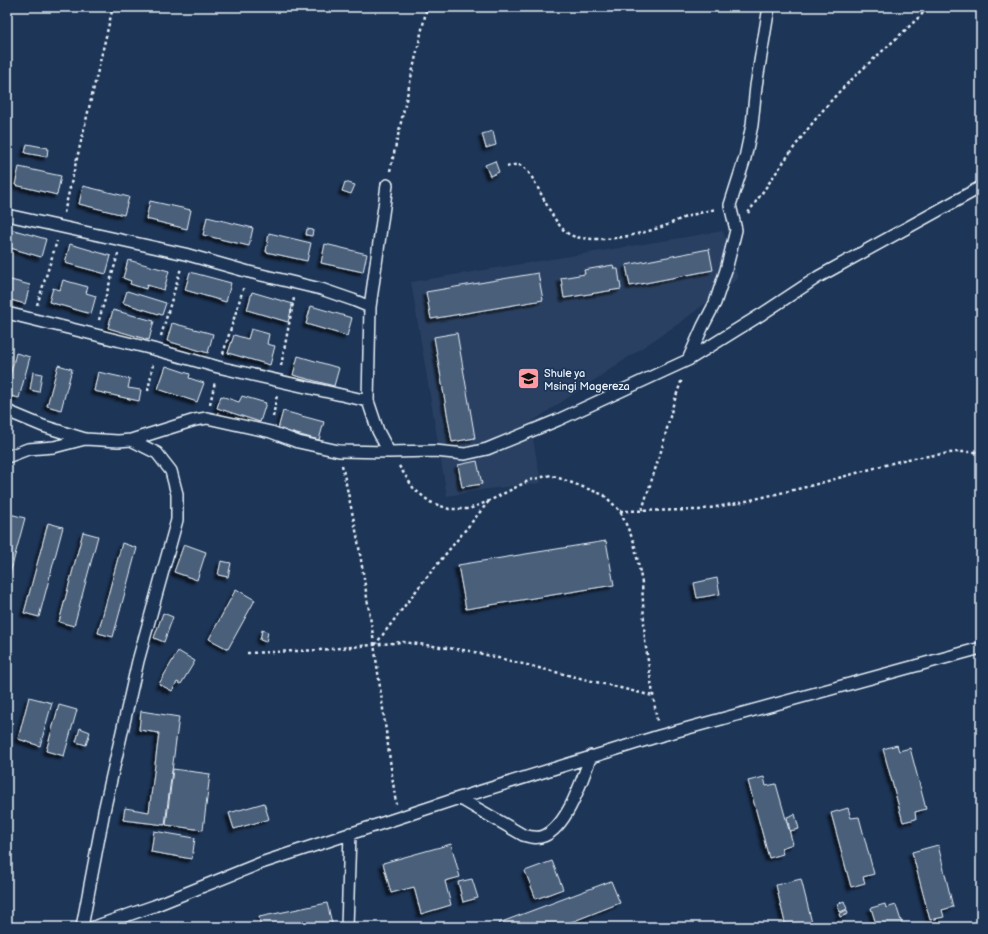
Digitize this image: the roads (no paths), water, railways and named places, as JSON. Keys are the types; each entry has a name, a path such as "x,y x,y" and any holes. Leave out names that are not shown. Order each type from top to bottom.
{"lane":[{"path":"688,360 715,302 726,270 736,230 730,205 745,158 752,124 756,86 769,7"},
{"path":"387,185 370,307 368,401 378,431 390,452"},
{"path":"7,411 43,426 86,439 118,442 131,440 195,420 207,418 271,432 298,442 339,451 435,451 465,454 487,449 558,420 688,360 818,277 981,187"},
{"path":"7,215 185,254 249,272 297,283 353,300 370,307"},
{"path":"7,313 96,334 218,367 368,401"},
{"path":"7,457 28,449 54,446 86,439"},
{"path":"82,927 104,811 138,661 177,520 177,494 171,471 157,453 131,440"},
{"path":"94,927 154,906 261,863 398,817 591,756 981,648"},
{"path":"459,798 523,835 533,838 544,836 553,830 563,818 573,800 591,756"},
{"path":"347,927 350,833"}],"place":[{"name":"Shule ya Msingi Magereza","path":"529,379"}]}
